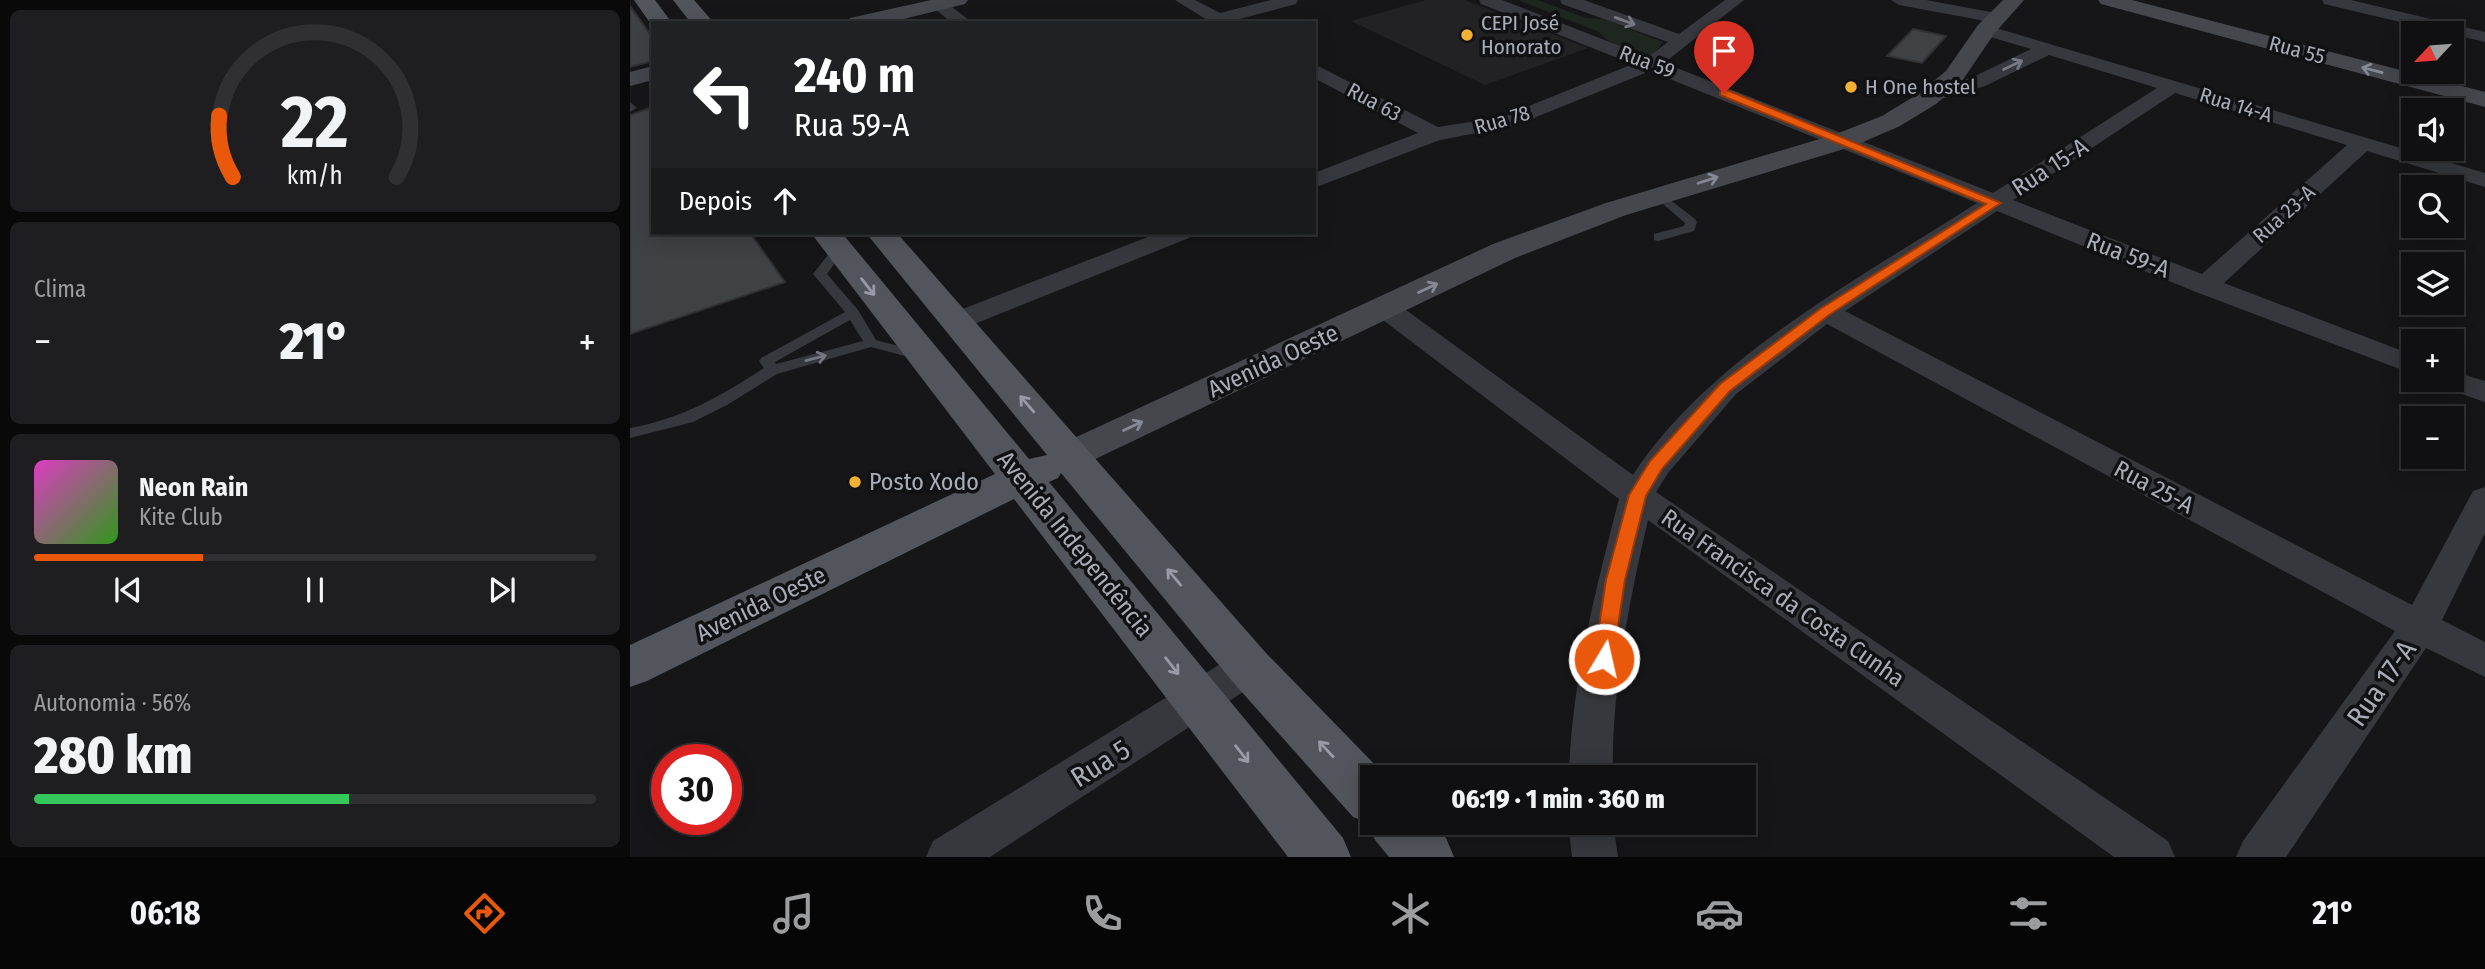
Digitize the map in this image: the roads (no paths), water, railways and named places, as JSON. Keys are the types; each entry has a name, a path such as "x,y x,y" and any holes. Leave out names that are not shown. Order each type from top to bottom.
{"main road":[{"path":"644,0 660,21"},
{"path":"683,0 701,21"},
{"path":"883,235 1250,667 1360,786"},
{"name":"Avenida Independência","path":"833,241 1323,857"},
{"name":"Avenida Oeste","path":"630,667 1072,456"},
{"path":"1406,835 1426,857"}],"street":[{"path":"1182,0 1222,21 1290,0"},
{"name":"Rua 59","path":"1487,0 1845,141"},
{"name":"Rua 59","path":"1568,0 1682,41"},
{"name":"Rua 78","path":"1316,180 1435,134 1507,122 1651,64 1736,0"},
{"name":"Rua 14-A","path":"1899,0 1999,16 2049,48 2485,180"},
{"name":"Rua 55","path":"2108,0 2485,100"},
{"path":"2330,0 2418,21"},
{"path":"2419,0 2440,21"},
{"path":"867,21 948,2 962,21"},
{"name":"Avenida Oeste","path":"1072,456 1504,251 1660,196 1845,141 1891,121 1931,96 1954,76 1999,16"},
{"path":"2464,32 2484,37"},
{"name":"Avenida Oeste","path":"1931,96 1978,82 2049,48"},
{"path":"630,73 651,68"},
{"name":"Rua 63","path":"1316,71 1435,134"},
{"path":"630,79 651,74"},
{"name":"Rua 15-A","path":"1591,765 1591,738 1616,580 1637,495 1656,465 1725,387 1825,312 2173,86"},
{"name":"Rua 59-A","path":"1845,141 2205,286 2401,360"},
{"name":"Rua 23-A","path":"2205,286 2362,143"},
{"path":"957,321 1175,235"},
{"name":"Rua Francisca da Costa Cunha","path":"1385,308 1637,495 2152,857"},
{"name":"Rua 25-A","path":"1825,312 2485,661"},
{"path":"2464,384 2485,392"},
{"name":"Rua 17-A","path":"2259,857 2419,628 2485,499"},
{"name":"Rua 5","path":"949,857 1250,667"},
{"path":"1592,835 1595,857"}],"lane":[{"path":"1658,237 1690,228 1691,222 1660,196"},
{"path":"833,241 820,274 853,313 871,343"},
{"path":"772,370 766,361 853,313"},
{"path":"630,433 674,425 698,416 772,370 871,343 922,356"}],"place":[{"name":"CEPI José Honorato","path":"1467,35"},
{"name":"H One hostel","path":"1851,87"},
{"name":"Posto Xodo","path":"855,482"}]}
